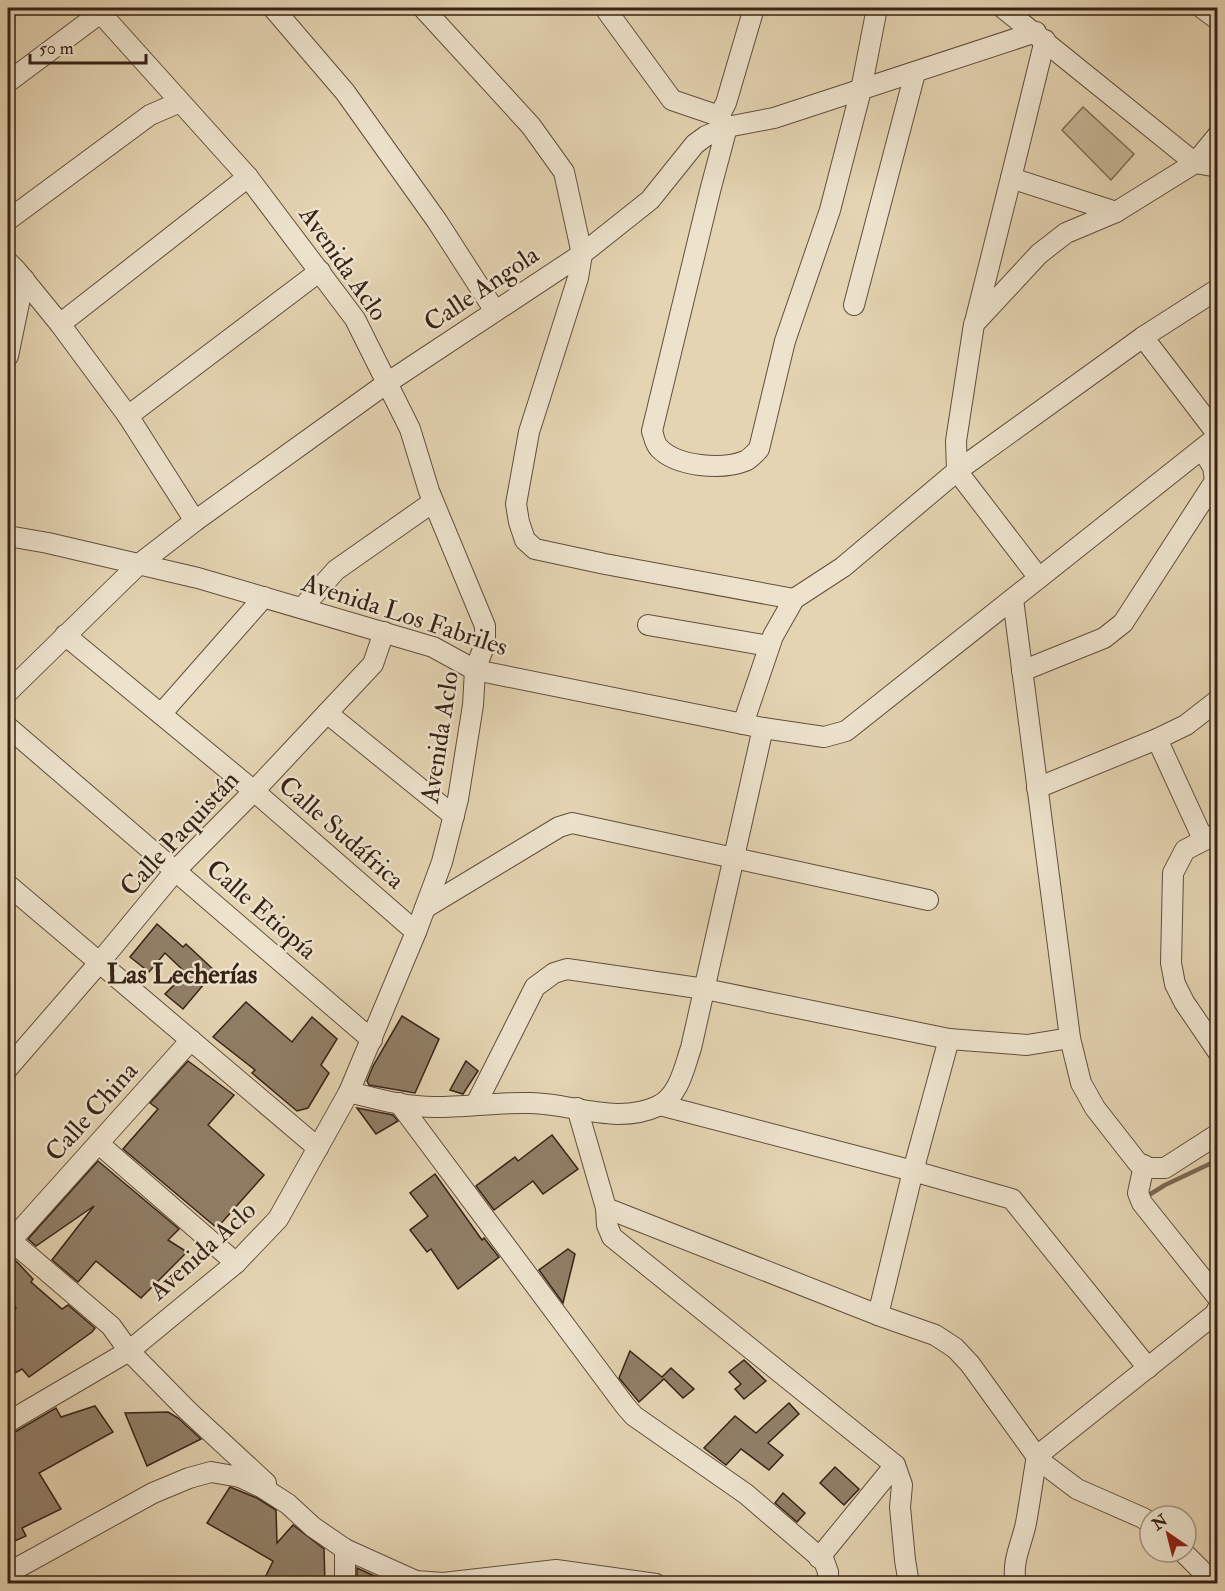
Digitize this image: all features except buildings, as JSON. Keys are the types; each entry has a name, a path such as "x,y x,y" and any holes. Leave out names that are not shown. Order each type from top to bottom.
{"street":[{"path":"273,8 345,92 437,221 495,311"},
{"path":"423,8 531,126 564,172 582,254 578,278 529,432 516,504 525,540 536,549 727,588 794,599"},
{"path":"754,8 726,103 710,191 652,431 657,447 670,457 698,465 724,467 748,460 759,449 785,341 830,210 861,90 877,8"},
{"path":"1003,8 1195,163 1218,167"},
{"path":"1202,8 1218,20"},
{"path":"8,82 101,9"},
{"name":"Avenida Aclo","path":"8,1422 129,1351 236,1263 278,1219 349,1092 416,932 442,862 458,799 473,705 475,670 485,644 485,626 433,502 410,429 355,319 248,177 101,9"},
{"path":"607,9 672,100 723,122"},
{"path":"1039,579 957,471 956,441 974,324 1011,178 1040,36"},
{"name":"Calle Angola","path":"8,692 138,565 195,521 387,383 582,254 650,200 695,144 723,122 774,118 1040,36"},
{"path":"854,305 915,73"},
{"path":"8,220 150,115 180,102"},
{"path":"974,324 1039,254 1066,233 1116,212 1195,163 1218,135"},
{"path":"60,324 248,177"},
{"path":"1011,178 1116,212"},
{"path":"8,262 60,324 128,416 195,521"},
{"path":"128,416 320,271"},
{"path":"8,356 24,279"},
{"path":"743,723 769,646 794,599 843,567 957,471 1143,337 1218,289"},
{"path":"1143,337 1218,436 1013,599 1070,1038 1082,1083 1095,1108 1138,1162 1149,1168 1165,1168 1218,1134"},
{"path":"1022,671 1104,638 1123,623 1215,481 1213,467 1202,449"},
{"path":"302,608 336,570 433,502"},
{"name":"Avenida Los Fabriles","path":"8,536 198,578 433,647 475,670 763,728 824,737 846,730 1013,599"},
{"path":"161,714 264,597"},
{"path":"648,625 769,646"},
{"name":"Calle Paquistán","path":"8,1068 176,870 373,664 384,632"},
{"name":"Calle Sudáfrica","path":"65,635 254,791 416,932"},
{"path":"1037,788 1186,725 1218,699"},
{"path":"327,712 454,816"},
{"name":"Calle Etiopía","path":"8,727 372,1040"},
{"path":"688,1112 677,1094 705,989 763,728"},
{"path":"1157,739 1210,836 1185,850 1173,873 1171,963 1176,984 1184,1002 1218,1052"},
{"path":"425,908 559,827 572,822 928,900"},
{"path":"10,890 318,1148"},
{"path":"476,1104 535,987 554,973 567,969 705,989 949,1039 1027,1045 1070,1038"},
{"path":"878,1316 913,1171 949,1039"},
{"name":"Calle China","path":"9,1241 191,1040"},
{"path":"349,1092 399,1103 434,1107 533,1103 577,1108 607,1115 639,1112 660,1105 679,1085"},
{"path":"399,1103 634,1416 746,1494 824,1561 828,1572 828,1584"},
{"path":"660,1105 913,1171 1011,1200 1148,1368"},
{"path":"577,1108 606,1208 607,1225 612,1238 895,1465 902,1485 900,1507 904,1560 909,1584"},
{"path":"99,1144 236,1263"},
{"path":"1144,1165 1138,1193 1142,1203 1218,1298"},
{"path":"606,1208 878,1316 935,1335 955,1348 970,1364 1037,1456 1077,1489 1138,1516"},
{"path":"9,1241 111,1326 129,1351 188,1411 314,1527 345,1549 418,1582 443,1583 556,1570 656,1584"},
{"path":"1016,1584 1014,1576 1016,1560 1026,1526 1037,1456 1215,1314 1218,1308"},
{"path":"819,1558 895,1465"},
{"path":"8,1574 153,1493 189,1478 211,1472 240,1477 288,1504"},
{"path":"345,1549 345,1584"},
{"path":"1195,1564 1215,1584"}],"shaded area":[{"path":"1083,107 1134,154 1111,180 1062,130"}],"waterway":[{"path":"1149,1195 1218,1160"}],"district":[{"name":"Las Lecherías","path":"182,974"}]}
